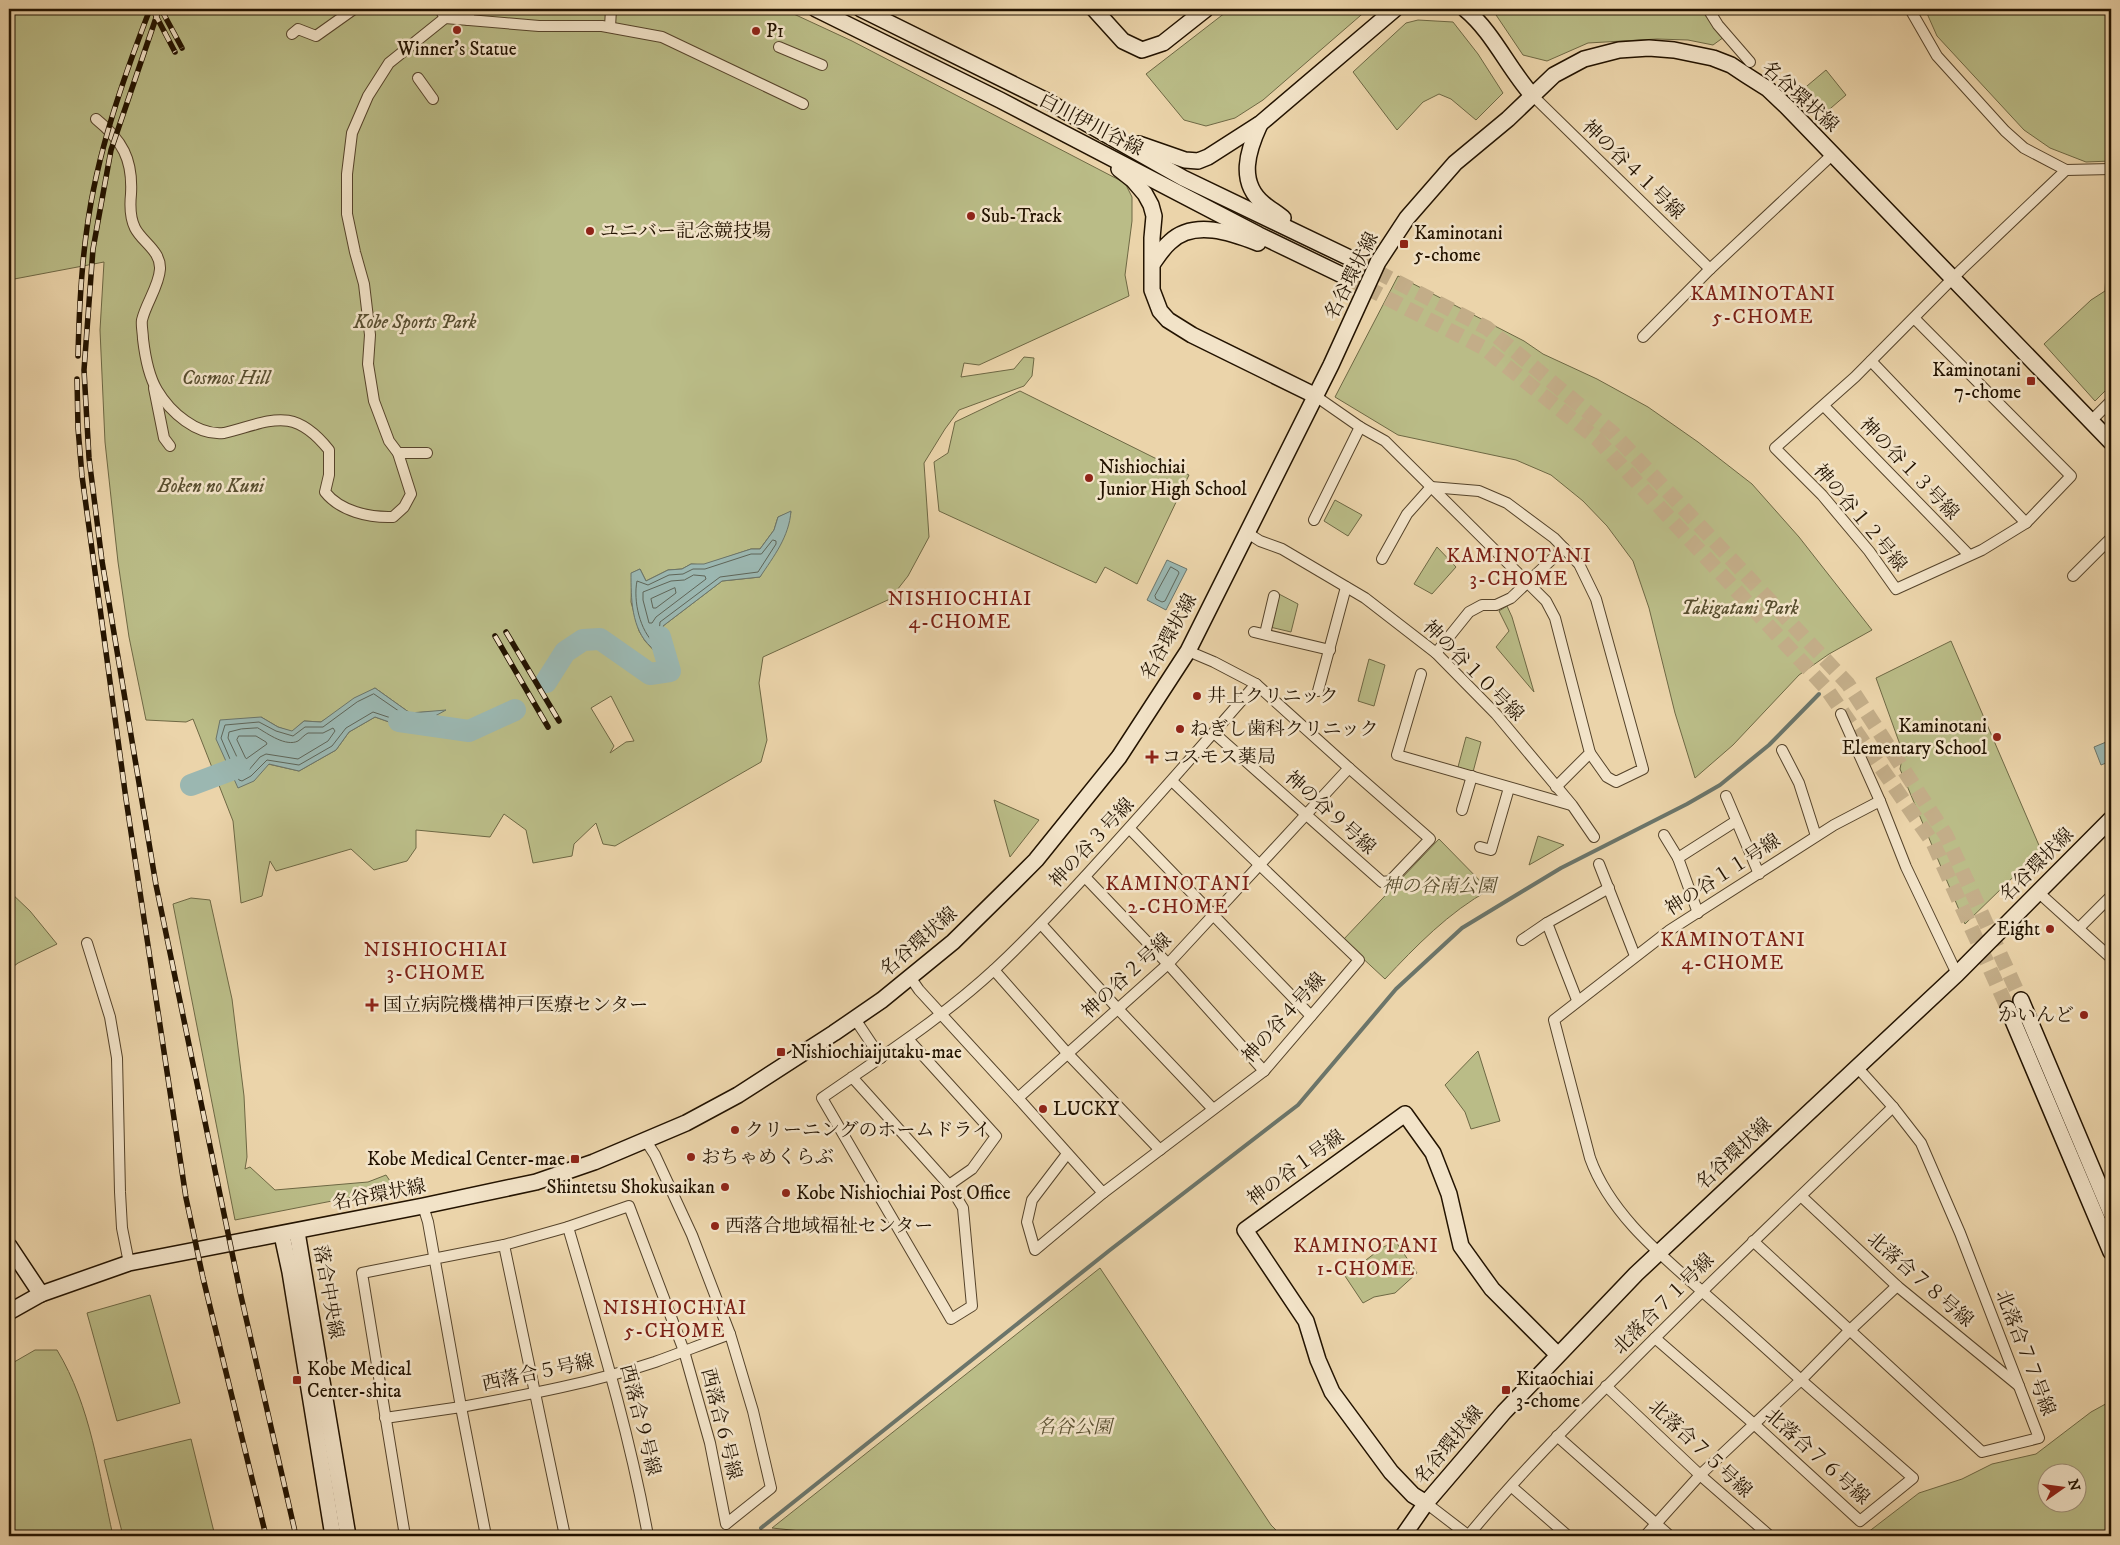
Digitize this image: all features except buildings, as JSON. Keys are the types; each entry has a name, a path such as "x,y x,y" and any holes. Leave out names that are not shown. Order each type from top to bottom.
{"street":[{"path":"292,34 298,29 316,36 354,9"},
{"path":"468,20 470,9"},
{"path":"610,27 611,9"},
{"name":"白川伊川谷線","path":"816,9 1346,277"},
{"name":"白川伊川谷線","path":"861,9 998,76 1087,123 1183,178 1356,261"},
{"path":"1094,9 1123,41 1142,50 1162,43 1206,9"},
{"path":"1087,123 1164,154 1185,160 1198,160 1208,157 1261,123 1395,9"},
{"path":"1465,9 1478,20 1532,95"},
{"path":"1708,9 1718,25 1750,62"},
{"path":"1910,9 1937,56 2005,131 2024,148 2066,170 2111,169"},
{"path":"96,118 120,143 128,160 132,180 130,207 134,227 156,252 160,268 142,321 148,371 157,390 182,420 201,431 216,434 224,433 270,421 287,420 302,424 319,437 330,450 329,474 325,492 333,503 374,518 393,517 404,507 411,494 398,453 389,441 374,401 368,364 370,335 364,284 347,214 347,174 352,133 368,96 388,62 443,13 468,20 539,26 610,27 662,37 803,104"},
{"path":"779,47 822,65"},
{"name":"名谷環状線","path":"9,1312 40,1294 129,1263 282,1235 536,1182 594,1162 646,1142 738,1095 882,1000 952,942 1036,860 1119,757 1188,651 1314,395 1331,365 1378,262 1407,218 1455,163 1554,74 1584,59 1619,50 1650,48 1694,53 1731,65 1768,90 1833,154 1952,279 2092,420 2111,442"},
{"path":"418,78 433,99"},
{"name":"神の谷４１号線","path":"1532,95 1710,269"},
{"path":"1261,123 1251,144 1248,156 1246,171 1250,184 1263,204 1308,238"},
{"path":"1092,148 1133,180 1145,194 1151,205 1154,216 1152,290 1157,306 1168,320 1201,340 1314,395 1360,426 1385,440 1431,487 1528,581 1546,601 1554,618 1590,753 1607,777 1616,782 1643,770 1596,599 1579,564 1554,538 1507,503 1479,491 1431,487"},
{"path":"1643,337 1710,269 1833,154"},
{"name":"神の谷１２号線","path":"1915,319 2071,476 2026,523 1969,555 1896,589 1869,550 1822,495 1775,448 1824,406 1915,319 1952,279 2066,170"},
{"path":"1153,263 1169,242 1178,236 1202,229 1216,230 1242,237 1323,266"},
{"path":"1871,361 2026,523"},
{"path":"152,380 163,433 170,446"},
{"path":"2092,420 2111,401"},
{"name":"神の谷１３号線","path":"1824,406 1969,555"},
{"path":"1314,520 1360,426"},
{"path":"398,453 427,454"},
{"path":"1382,559 1407,514 1431,487"},
{"name":"神の谷１０号線","path":"1246,532 1260,541 1282,549 1365,598 1436,653 1496,714 1572,805 1594,837"},
{"path":"2073,576 2111,538"},
{"path":"1436,653 1469,612 1482,606 1496,605 1511,598 1564,548"},
{"path":"1318,691 1346,587"},
{"path":"1265,634 1274,596"},
{"path":"1254,632 1330,650"},
{"path":"1188,651 1256,684 1349,768"},
{"path":"1422,674 1397,755 1572,805"},
{"name":"神の谷３号線","path":"949,1185 962,1208 972,1306 951,1319 822,1098 908,1039 994,970 1041,924 1130,829 1256,684"},
{"path":"1841,714 1880,801 1906,867 1957,974"},
{"name":"神の谷９号線","path":"1214,733 1382,882 1390,881 1430,839 1349,768"},
{"path":"1782,750 1799,783 1816,836"},
{"path":"1556,787 1590,753"},
{"name":"神の谷２号線","path":"1018,1098 1168,964 1349,768"},
{"path":"1462,810 1472,776"},
{"name":"神の谷４号線","path":"1067,1154 1032,1200 1028,1222 1034,1250 1103,1192 1264,1071 1359,960 1172,781"},
{"path":"1480,847 1491,850 1509,788"},
{"path":"1726,796 1758,874"},
{"name":"神の谷１１号線","path":"1658,1252 1622,1213 1597,1178 1590,1158 1554,1020 1577,1000 1670,930 1816,836 1880,801"},
{"name":"名谷環状線","path":"1403,1536 1426,1503 1504,1412 1658,1252 1957,974 2111,819"},
{"path":"1678,858 1736,821"},
{"path":"1130,829 1311,1016"},
{"path":"1664,835 1678,858 1698,912"},
{"path":"1599,864 1635,956"},
{"path":"1085,877 1168,964 1264,1071"},
{"path":"1522,940 1547,923 1609,888"},
{"path":"2038,892 2111,958"},
{"path":"2079,928 2111,896"},
{"path":"1547,923 1577,1000"},
{"path":"1041,924 1213,1110"},
{"path":"87,943 110,1017 118,1058 120,1192 122,1228 129,1263"},
{"path":"994,970 1068,1054 1160,1150"},
{"path":"910,977 919,990 1103,1192"},
{"path":"2021,1000 2111,1213"},
{"path":"2008,1009 2111,1252"},
{"path":"855,1019 881,1058"},
{"path":"852,1077 949,1185 972,1169 996,1136 908,1039"},
{"name":"北落合７７号線","path":"1753,1241 1982,1452 2039,1438 1960,1233 1921,1143 1893,1107 1857,1067"},
{"name":"北落合７１号線","path":"1468,1536 1557,1436 1606,1386 1702,1290 1893,1107"},
{"name":"神の谷１号線","path":"1426,1503 1412,1495 1391,1472 1332,1392 1318,1360 1306,1321 1245,1230 1405,1114 1432,1153 1448,1194 1461,1246 1492,1289 1558,1354"},
{"path":"646,1142 655,1155 692,1235 730,1334"},
{"name":"北落合７８号線","path":"1801,1196 1897,1286 2020,1387"},
{"name":"西落合５号線","path":"423,1206 435,1260 461,1407 536,1393 612,1375 730,1334"},
{"name":"西落合６号線","path":"385,1418 362,1273 504,1245 568,1227 629,1206 684,1351 710,1443 726,1524 771,1488 753,1411 730,1334"},
{"name":"西落合９号線","path":"568,1227 612,1375 637,1471 648,1536"},
{"name":"落合中央線","path":"297,1232 303,1257 348,1536"},
{"name":"落合中央線","path":"282,1235 290,1272 332,1536"},
{"path":"504,1245 565,1536"},
{"path":"9,1246 30,1275 40,1294"},
{"path":"1658,1252 1801,1380"},
{"path":"1645,1536 1700,1475 1897,1286"},
{"name":"北落合７６号線","path":"1655,1338 1754,1424 1860,1522 1913,1478 1801,1380"},
{"name":"北落合７５号線","path":"1606,1386 1700,1475 1770,1536"},
{"path":"405,1536 385,1418 461,1407 486,1536"},
{"path":"1557,1436 1670,1536"},
{"path":"1512,1487 1568,1536"},
{"path":"1426,1503 1468,1536"}],"green space":[{"name":"Kobe Sports Park","path":"9,9 783,9 852,41 1125,183 1132,197 1132,221 1125,275 1129,296 979,365 964,363 961,377 1014,369 1024,357 1034,358 1032,376 1024,386 959,410 924,463 929,537 908,576 890,599 763,657 759,683 767,740 761,762 615,846 603,844 596,823 574,844 572,856 533,863 526,830 504,814 490,837 416,830 416,848 407,861 374,870 351,849 276,871 270,861 262,896 241,903 233,821 193,719 186,722 146,720 129,637 118,562 105,442 100,330 104,262 9,280","holes":["791,512 760,577 722,581 663,626 664,644 671,658 658,655 645,641 639,631 631,602 632,573 640,569 646,581 668,570 682,569 691,564 704,565 751,549 760,549 774,530 778,517","375,688 410,713 444,711 392,723 375,717 349,732 336,750 299,771 268,764 261,717 278,727 292,732 304,721 321,722","611,696 634,741 626,742 610,753 614,746 591,708"]},
{"path":"1230,9 1368,9 1263,100 1235,118 1206,126 1184,120 1146,74"},
{"path":"1492,9 1703,9 1724,37 1713,45 1688,40 1657,39 1588,43 1547,61 1523,55"},
{"path":"1925,9 2111,9 2111,161 2086,162 2050,148 2024,130 1937,36"},
{"path":"1418,20 1453,22 1478,54 1503,93 1476,120 1451,99 1439,94 1423,102 1397,130 1353,72 1406,23"},
{"path":"1826,70 1846,95 1824,114 1801,91"},
{"path":"2111,252 2111,385 2095,401 2044,344 2091,300 2105,291 2107,255"},
{"name":"Takigatani Park","path":"1398,276 1524,341 1543,354 1597,379 1648,407 1698,442 1752,484 1799,537 1872,630 1829,654 1799,675 1733,745 1695,778 1675,713 1649,608 1633,561 1607,526 1583,501 1551,475 1516,460 1398,435 1335,397"},
{"path":"1020,391 1189,475 1137,584 1105,567 1096,583 939,511 934,462 948,453 955,422"},
{"path":"1335,500 1362,515 1348,536 1324,521"},
{"path":"1437,547 1456,567 1432,594 1414,584"},
{"path":"1279,594 1298,604 1291,632 1270,627"},
{"path":"1507,606 1534,692 1496,647 1509,631 1499,611"},
{"path":"1951,641 2041,850 1965,924 1900,769 1903,753 1876,678"},
{"path":"1369,659 1385,665 1374,706 1358,701"},
{"path":"1466,737 1481,742 1473,772 1458,767"},
{"path":"994,800 1039,820 1010,857"},
{"path":"1538,836 1564,845 1529,865"},
{"name":"神の谷南公園","path":"1439,839 1489,890 1447,919 1421,942 1385,979 1343,940"},
{"path":"9,891 30,911 57,944 18,963 9,970"},
{"path":"191,898 210,900 232,999 244,1096 247,1157 245,1169 250,1167 275,1190 368,1182 386,1175 390,1181 383,1191 235,1220 173,904"},
{"path":"1478,1051 1500,1121 1471,1129 1465,1112 1445,1085"},
{"path":"1396,1242 1417,1273 1395,1293 1374,1297 1363,1303 1345,1276 1383,1247"},
{"name":"名谷公園","path":"1100,1268 1271,1525 1282,1536 848,1536 772,1528"},
{"path":"150,1295 180,1403 117,1421 87,1313"},
{"path":"35,1350 57,1350 69,1372 86,1417 113,1536 9,1536 9,1365"},
{"path":"2111,1401 2111,1536 1863,1536 1919,1493 1962,1479 1992,1464 2036,1454 2091,1412"},
{"path":"191,1439 215,1536 123,1536 104,1460"}],"water":[{"path":"791,511 784,538 760,577 722,581 663,626 664,644 671,658 673,670 665,663 664,655 655,652 639,631 632,603 631,573 640,569 646,581 668,570 682,569 691,564 704,564 751,549 760,549 774,530 778,517"},
{"path":"1167,560 1187,569 1166,610 1147,600"},
{"path":"375,688 410,713 446,710 415,727 392,723 375,717 349,732 336,750 299,771 269,764 254,781 238,788 216,739 220,720 261,717 278,727 292,731 304,721 321,722 354,698"},
{"path":"2111,740 2111,761 2101,765 2094,747"}],"waterway":[{"path":"31,9 50,9"},
{"path":"546,682 565,652 583,640 600,639 650,674 670,671 660,637"},
{"path":"761,1528 1110,1250 1298,1105 1396,989 1462,928 1561,868 1687,804 1720,785 1769,745 1819,694"},
{"path":"399,721 469,731 515,710"},
{"path":"191,785 239,767"}],"tunnel":[{"path":"1356,261 1487,328 1613,433 1848,684 1946,835 2021,1000"},
{"path":"1346,277 1484,348 1597,439 1826,688 1933,843 2008,1009"}],"railway":[{"path":"78,356 83,260 91,200 112,117 150,9"},
{"path":"159,9 111,150 93,249 84,370 89,458 102,561 156,885 241,1296 296,1536"},
{"path":"161,9 182,48"},
{"path":"154,12 175,52"},
{"path":"77,379 78,428 82,476 126,799 186,1198 203,1278 266,1536"},
{"path":"506,632 559,721"},
{"path":"495,636 548,727"}],"place":[{"name":"Winner's Statue","path":"457,30"},
{"name":"P1","path":"756,31"},
{"name":"Sub-Track","path":"971,216"},
{"name":"ユニバー記念競技場","path":"590,231"},
{"name":"Kaminotani 5-chome","path":"1404,244"},
{"name":"Kaminotani 7-chome","path":"2031,381"},
{"name":"Nishiochiai Junior High School","path":"1089,478"},
{"name":"井上クリニック","path":"1197,696"},
{"name":"ねぎし歯科クリニック","path":"1180,729"},
{"name":"Kaminotani Elementary School","path":"1997,737"},
{"name":"コスモス薬局","path":"1152,757"},
{"name":"Eight","path":"2050,929"},
{"name":"国立病院機構神戸医療センター","path":"372,1005"},
{"name":"かいんど","path":"2084,1015"},
{"name":"Nishiochiaijutaku-mae","path":"781,1052"},
{"name":"LUCKY","path":"1043,1109"},
{"name":"クリーニングのホームドライ","path":"735,1130"},
{"name":"おちゃめくらぶ","path":"691,1157"},
{"name":"Kobe Medical Center-mae","path":"575,1159"},
{"name":"Shintetsu Shokusaikan","path":"725,1187"},
{"name":"Kobe Nishiochiai Post Office","path":"786,1193"},
{"name":"西落合地域福祉センター","path":"715,1226"},
{"name":"Kobe Medical Center-shita","path":"297,1380"},
{"name":"Kitaochiai 3-chome","path":"1506,1390"}],"district":[{"name":"KAMINOTANI 5-CHOME","path":"1763,306"},
{"name":"KAMINOTANI 3-CHOME","path":"1519,568"},
{"name":"NISHIOCHIAI 4-CHOME","path":"960,610"},
{"name":"KAMINOTANI 2-CHOME","path":"1178,896"},
{"name":"KAMINOTANI 4-CHOME","path":"1733,952"},
{"name":"NISHIOCHIAI 3-CHOME","path":"436,962"},
{"name":"KAMINOTANI 1-CHOME","path":"1366,1258"},
{"name":"NISHIOCHIAI 5-CHOME","path":"675,1320"}],"park label":[{"name":"Cosmos Hill","path":"226,378"},
{"name":"Boken no Kuni","path":"211,486"}]}
